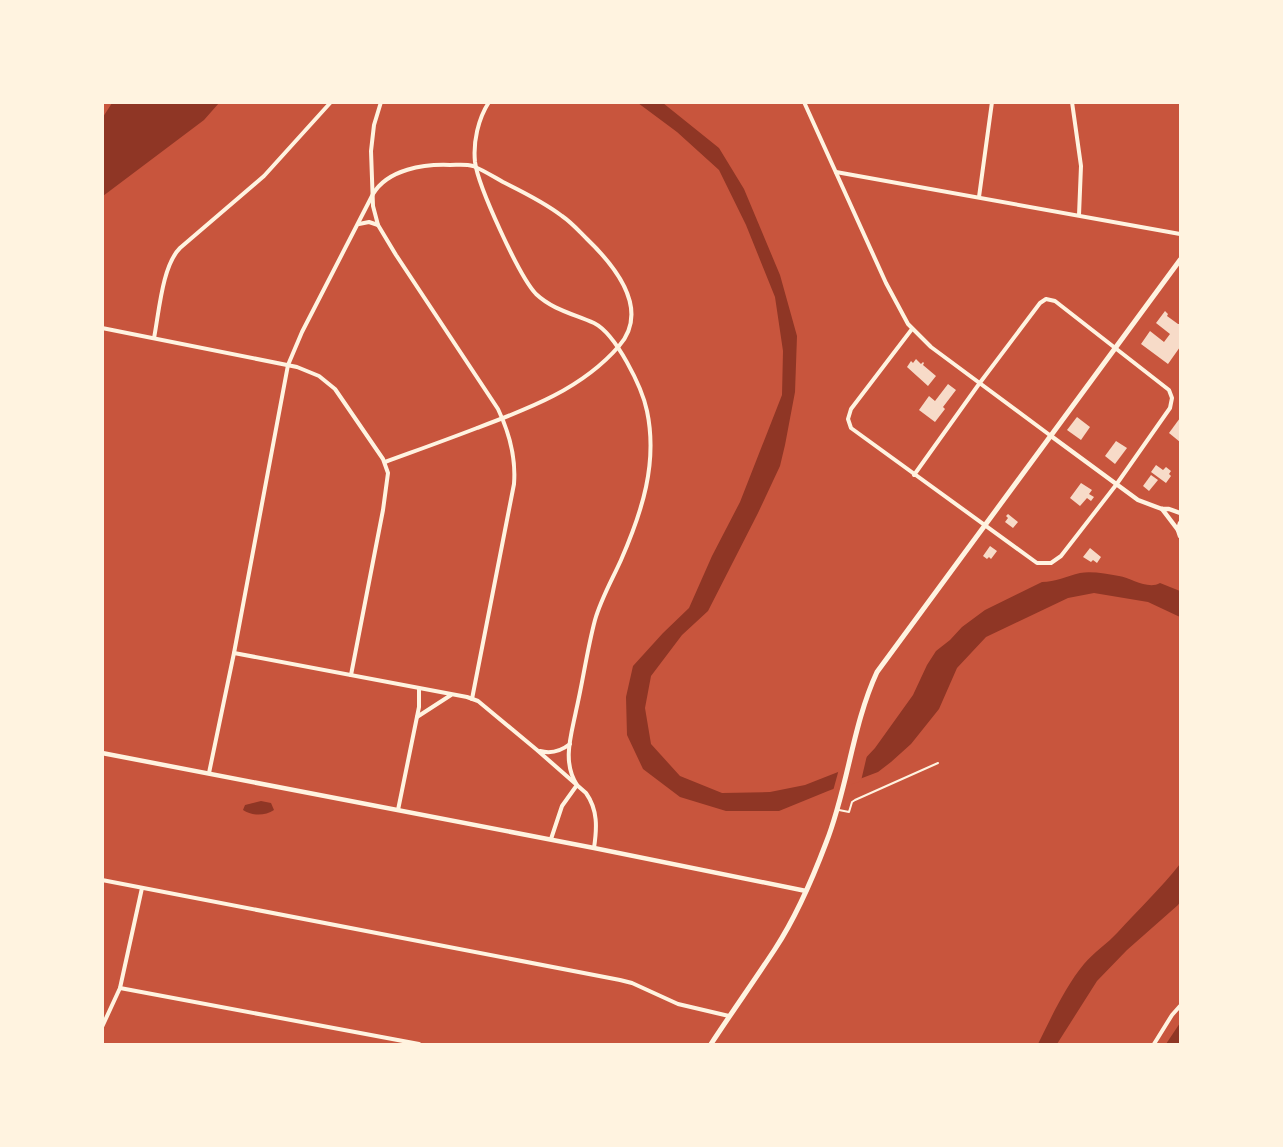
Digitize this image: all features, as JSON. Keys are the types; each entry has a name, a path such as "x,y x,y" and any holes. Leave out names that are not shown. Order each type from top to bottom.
{"main road":[{"path":"712,1044 775,948 806,892 838,810 864,706 878,672 1180,260"}],"street":[{"path":"154,338 167,270 173,255 264,176 331,102"},
{"path":"381,102 371,142 374,212 378,225 491,398 502,419 512,450 514,484 472,699"},
{"path":"489,102 478,126 474,158 481,185 520,270 535,292 553,307 598,326 607,332 636,381 646,407 650,427 651,460 639,514 595,621 570,744 569,768 577,785"},
{"path":"804,102 897,306 912,329 931,347 979,384 1116,485 1138,500 1162,509 1169,509 1180,513"},
{"path":"979,198 992,102"},
{"path":"1072,102 1081,166 1078,215"},
{"path":"209,773 234,652 288,365 302,332 379,185 386,180 420,166 464,165 476,168 532,197 562,216 606,259 623,284 631,304 630,324 624,339 617,348 598,367 565,390 535,406 385,462"},
{"path":"836,172 1180,234"},
{"path":"359,224 369,222 378,225"},
{"path":"912,329 866,387 849,414 849,424 856,432 984,525 1037,563 1048,564 1061,556 1116,485 1170,408 1172,395 1169,390 1055,301 1044,300 979,384 914,474"},
{"path":"102,328 288,365 313,373 335,389 385,462 388,480 351,675"},
{"path":"1162,509 1178,530 1180,536"},
{"path":"1178,530 1180,522"},
{"path":"234,652 472,699 483,704 588,796 595,813 597,826 594,848"},
{"path":"398,810 420,702 419,689"},
{"path":"417,717 452,695"},
{"path":"537,750 552,752 570,744"},
{"path":"102,753 594,848 806,892"},
{"path":"551,840 562,806 577,785"},
{"path":"102,880 620,980 632,983 678,1004 729,1016"},
{"path":"102,1027 120,988 142,888"},
{"path":"120,988 419,1044"},
{"path":"1154,1044 1167,1022 1180,1006"}],"lane":[{"path":"838,810 849,812 852,802 855,800 938,763"}],"shaded area":[{"path":"112,103 219,103 204,120 103,196 103,117"},
{"path":"638,103 663,103 719,148 744,189 780,275 797,336 795,392 780,466 708,611 682,635 651,676 645,708 651,744 680,776 722,793 770,792 805,785 861,763 875,748 913,695 936,651 962,627 985,610 1042,582 1089,572 1119,576 1150,585 1160,583 1180,591 1180,617 1148,602 1094,593 1068,598 986,637 957,668 939,709 911,744 891,762 878,772 779,811 726,811 680,797 643,769 627,735 626,697 633,666 689,608 712,556 740,502 782,395 783,351 775,297 746,225 719,170 677,132"},
{"path":"261,801 271,803 274,810 258,814 243,810 245,805"},
{"path":"1180,864 1180,902 1178,905 1127,950 1097,981 1057,1044 1038,1044 1053,1013 1084,964 1118,932"},
{"path":"1180,1023 1180,1044 1166,1044"}],"pier":[{"path":"868,751 861,781 833,791 839,769 859,761"}],"building":[{"path":"1165,311 1168,314 1167,316 1180,324 1180,347 1168,364 1141,344 1150,331 1164,342 1170,334 1156,323"},
{"path":"916,359 921,364 923,362 923,365 936,376 928,386 907,367 911,361 913,363"},
{"path":"948,384 956,390 943,407 945,409 935,422 919,410 929,396 935,401"},
{"path":"1077,417 1090,427 1081,440 1067,430"},
{"path":"1180,418 1180,442 1169,433"},
{"path":"1116,441 1127,448 1115,464 1105,456"},
{"path":"1156,465 1163,470 1166,467 1171,471 1169,474 1171,476 1166,483 1151,472"},
{"path":"1151,475 1158,480 1149,491 1143,486"},
{"path":"1081,483 1092,490 1089,494 1094,497 1091,501 1087,498 1080,506 1070,498"},
{"path":"1008,514 1018,522 1013,528 1005,522"},
{"path":"990,546 997,551 991,559 989,557 987,559 983,556"},
{"path":"1090,548 1101,557 1097,563 1083,557"}]}
